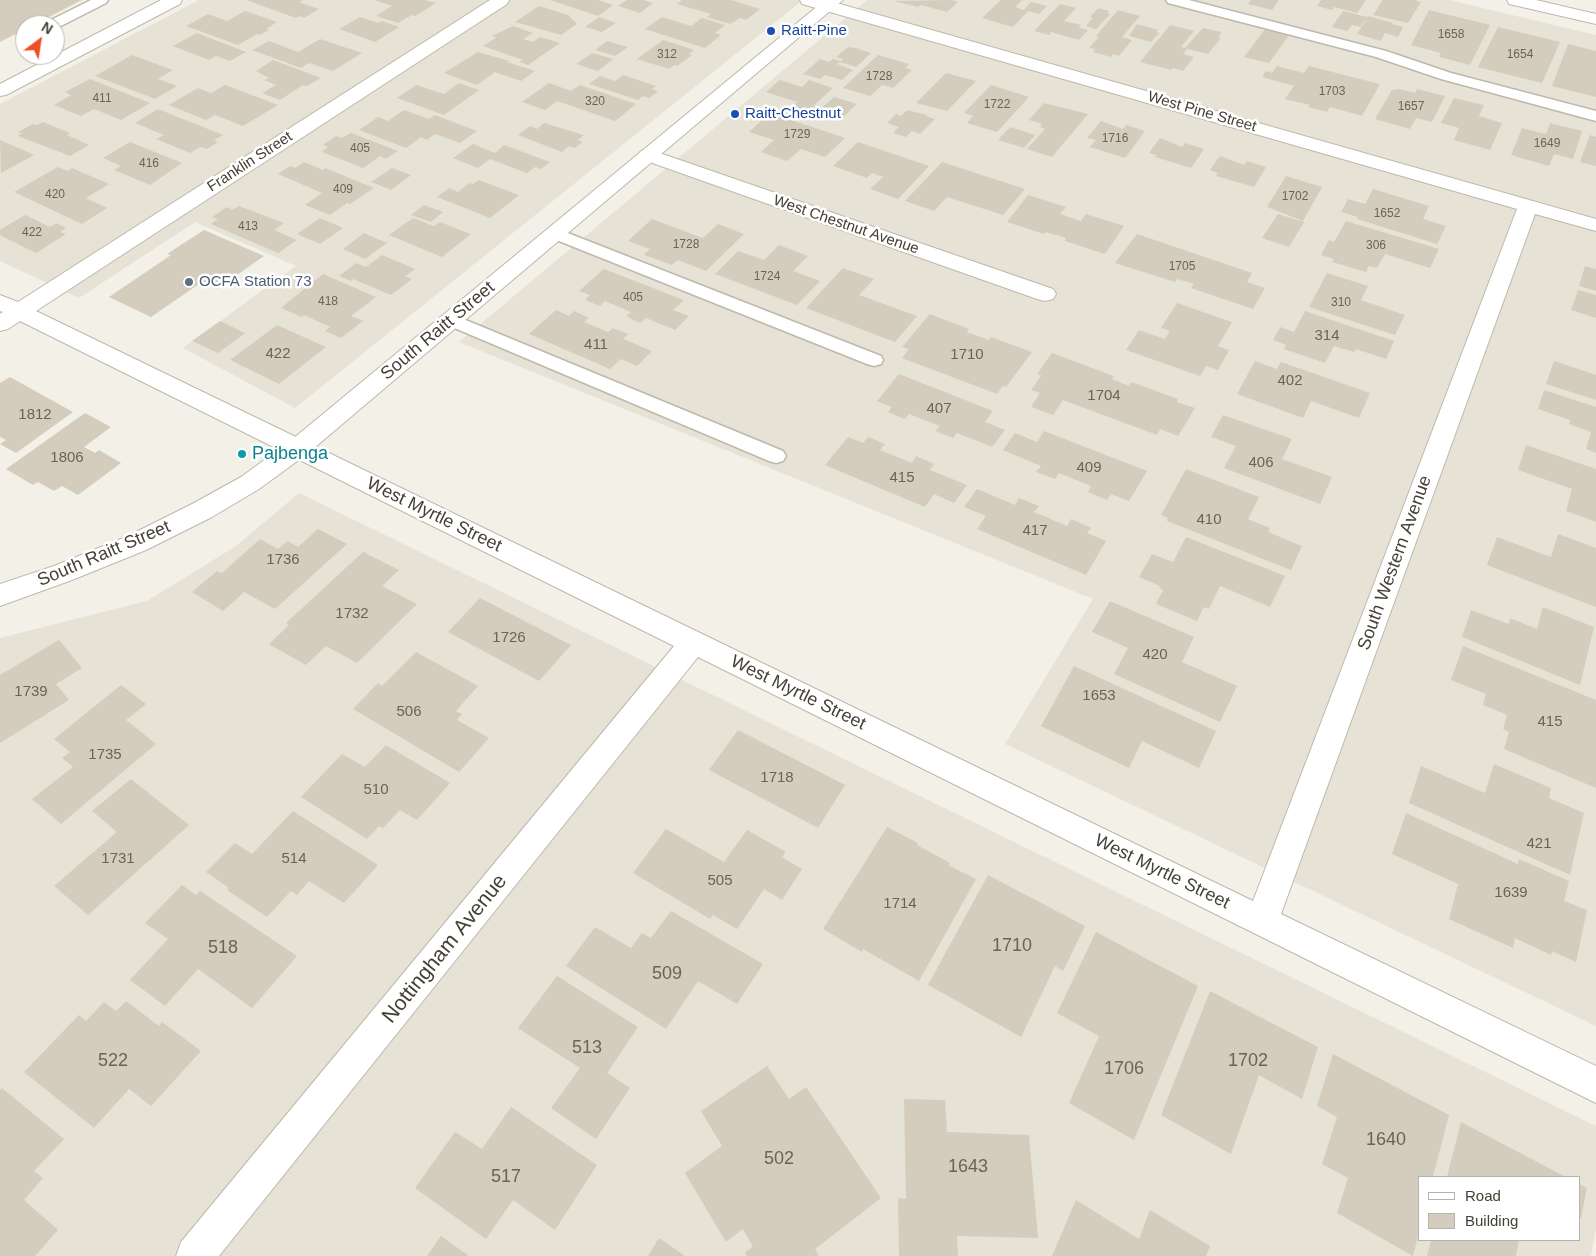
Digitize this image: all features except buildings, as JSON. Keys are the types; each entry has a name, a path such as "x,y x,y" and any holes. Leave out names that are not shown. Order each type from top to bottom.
{"street":[{"path":"65,53 174,0"},
{"name":"Franklin Street","path":"6,312 501,0"},
{"name":"West Pine Street","path":"808,0 831,3 1596,225"},
{"path":"1526,1 1596,19"},
{"name":"South Raitt Street","path":"0,595 63,573 137,543 203,510 250,483 298,448 831,3"},
{"path":"0,91 43,65"},
{"name":"West Chestnut Avenue","path":"648,156 1045,294"},
{"name":"South Western Avenue","path":"1262,921 1528,205"},
{"name":"West Myrtle Street","path":"6,312 298,448 1596,1085"},
{"name":"Nottingham Avenue","path":"195,1256 694,642"}],"lane":[{"path":"65,18 101,0"},
{"path":"1172,0 1381,54 1446,76 1596,116"},
{"path":"555,233 874,360"},
{"path":"451,320 776,456"}],"shaded area":[{"path":"199,0 803,0 295,408 183,348 296,266 195,222 79,298 0,261 0,104"},
{"path":"867,0 1449,0 1596,35 1596,1026 1005,744 1093,599 459,342"},
{"path":"299,493 1596,1126 1596,1228 1591,1256 0,1256 0,638 147,601 236,546"}],"place":[{"name":"Raitt-Pine","path":"771,31"},
{"name":"Raitt-Chestnut","path":"735,114"},
{"name":"OCFA Station 73","path":"189,282"},
{"name":"Pajbenga","path":"242,454"}]}
